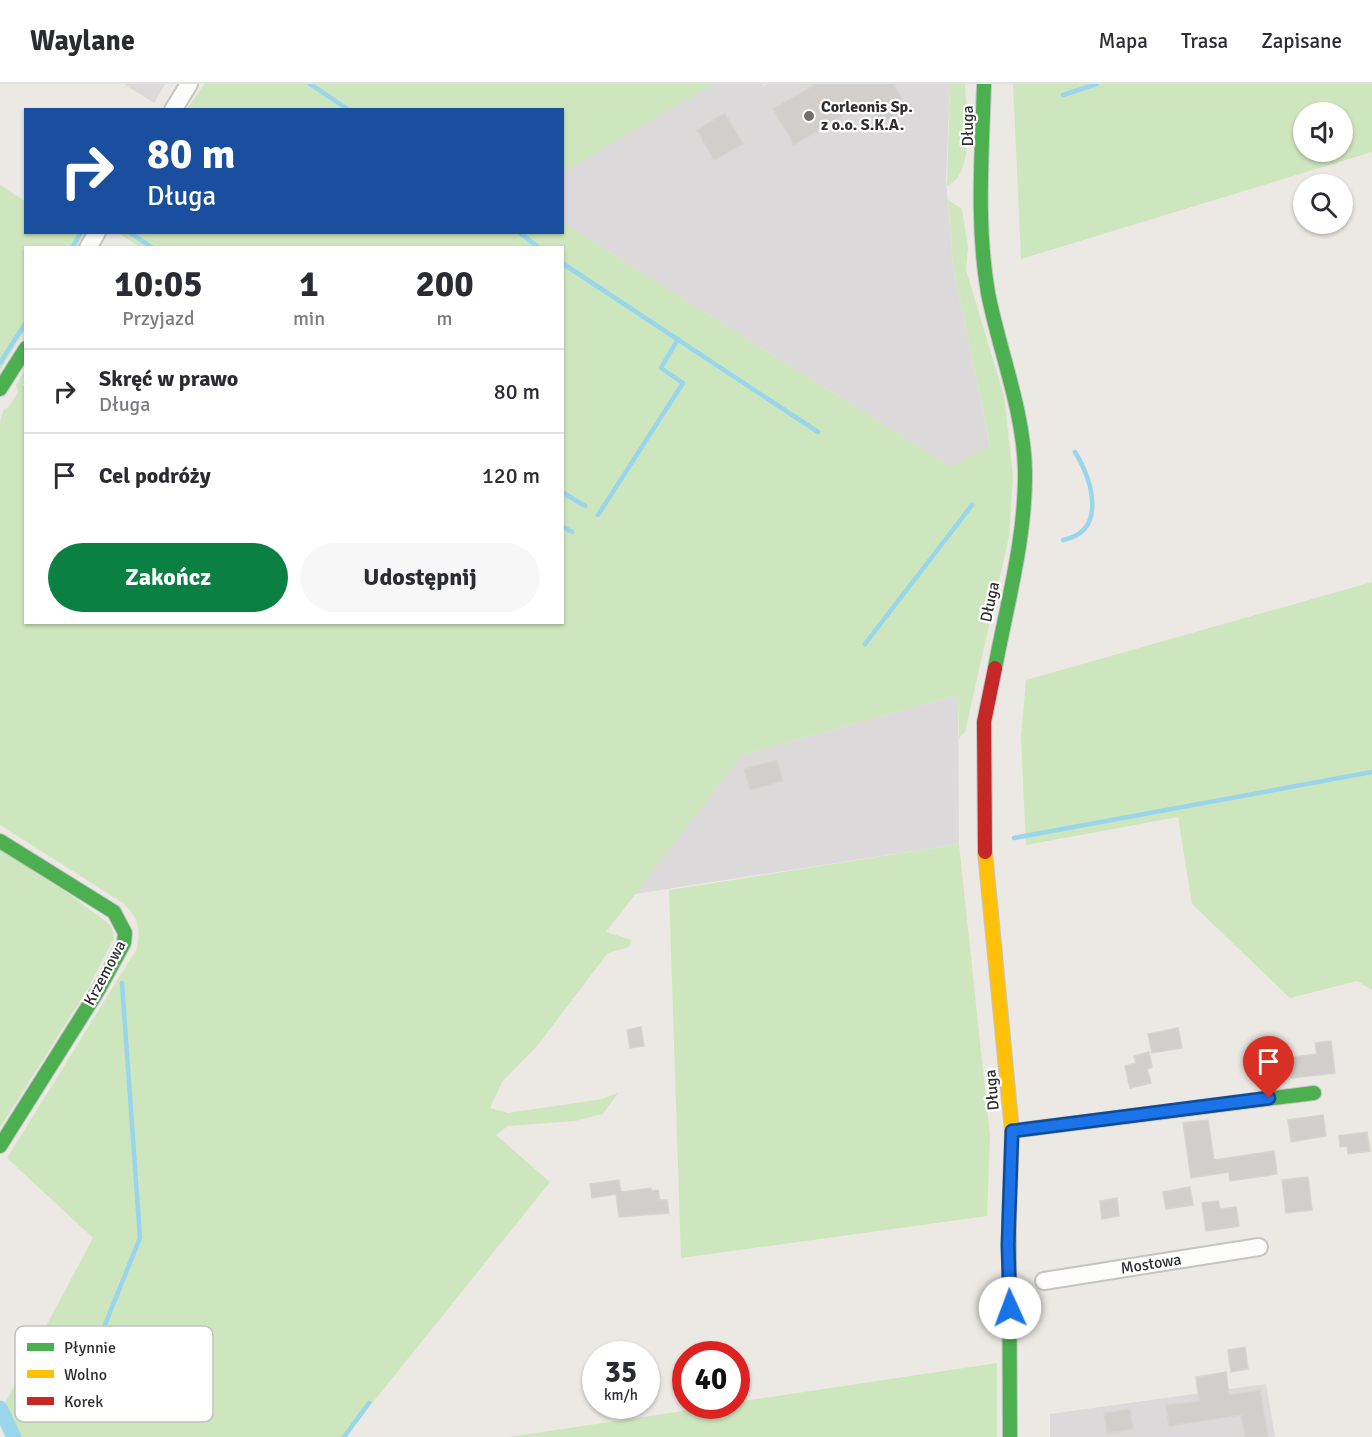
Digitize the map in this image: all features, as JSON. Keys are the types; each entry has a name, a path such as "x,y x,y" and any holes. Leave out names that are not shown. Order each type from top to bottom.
{"street":[{"path":"174,108 189,84"},
{"name":"Długa","path":"984,84 982,253 989,296 1014,390 1025,470 1018,551 984,722 986,851 1012,1131 1008,1245 1010,1437"},
{"path":"0,389 24,351"},
{"name":"Krzemowa","path":"0,841 114,912 125,933 124,943 99,988 0,1146"},
{"name":"Długa","path":"1012,1131 1314,1093"},
{"name":"Mostowa","path":"1044,1281 1259,1247"}],"shaded area":[{"path":"124,84 165,84 154,103"},
{"path":"713,84 762,84 764,86 768,84 950,84 946,179 953,266 990,446 951,467 564,224 564,171"},
{"path":"958,695 959,844 635,894 742,755"},
{"path":"1266,1384 1275,1437 1050,1437 1050,1414"}],"green space":[{"path":"204,84 713,84 564,171 564,108 188,108"},
{"path":"950,84 965,84 967,140 962,169 956,179 947,186"},
{"path":"1013,84 1372,84 1372,152 1353,158 1353,102 1293,102 1293,162 1339,162 1293,174 1293,176 1021,259"},
{"path":"0,185 24,200 24,234 76,234 82,238 78,246 24,246 24,332 0,371"},
{"path":"948,200 962,209 968,247 966,270 1004,396 1013,475 1009,537 965,732 959,738 958,695 742,755 606,932 632,940 629,947 608,953 537,1046 502,1082 490,1108 508,1113 602,1099 618,1093 603,1114 575,1121 508,1126 496,1135 550,1182 345,1437 17,1437 3,1407 15,1384 15,1422 213,1422 213,1326 46,1326 93,1238 7,1158 136,950 139,936 135,918 123,903 0,825 0,421 4,409 8,408 18,392 16,385 24,373 22,385 24,386 24,624 564,624 564,246 139,246 120,234 564,234 564,224 951,467 990,445 953,266"},
{"path":"1372,582 1372,990 1357,981 1290,998 1192,904 1178,817 1026,845 1021,737 1026,680"},
{"path":"959,844 990,1136 987,1216 681,1258 669,890"},
{"path":"0,850 69,894 108,923 112,927 114,938 89,987 0,1128"},
{"path":"997,1363 997,1437 509,1437 629,1419 660,1419 660,1414 672,1413 672,1419 750,1419 750,1400"}],"building":[{"name":"Corleonis Sp. z o.o. S.K.A.","path":"816,84 893,84 907,108 881,124 868,101 794,145 773,109"},
{"path":"725,113 743,144 714,160 697,130"},
{"path":"777,760 783,781 750,790 744,769"},
{"path":"641,1027 644,1046 630,1048 627,1030"},
{"path":"1178,1028 1182,1048 1152,1053 1148,1034"},
{"path":"1331,1041 1335,1073 1291,1078 1288,1058 1317,1054 1315,1043"},
{"path":"1149,1052 1152,1067 1147,1069 1151,1083 1130,1088 1125,1066 1136,1063 1134,1056"},
{"path":"1323,1115 1326,1136 1291,1142 1288,1120"},
{"path":"1208,1120 1214,1160 1274,1151 1277,1174 1230,1181 1229,1172 1191,1178 1183,1123"},
{"path":"1367,1132 1370,1151 1348,1154 1347,1146 1340,1147 1339,1136"},
{"path":"1308,1177 1312,1210 1286,1213 1282,1180"},
{"path":"619,1180 621,1192 651,1188 652,1191 658,1190 660,1200 667,1200 669,1213 619,1217 616,1194 592,1198 590,1184"},
{"path":"1190,1187 1193,1205 1166,1209 1163,1192"},
{"path":"1117,1198 1119,1216 1102,1219 1100,1201"},
{"path":"1218,1201 1220,1209 1236,1207 1239,1226 1206,1231 1202,1203"},
{"path":"1245,1347 1248,1369 1231,1372 1228,1350"},
{"path":"1226,1372 1229,1395 1260,1390 1268,1437 1245,1437 1241,1415 1169,1426 1166,1405 1199,1401 1196,1377"},
{"path":"1130,1409 1133,1429 1107,1433 1104,1413"}],"waterway":[{"path":"310,84 346,108"},
{"path":"1063,95 1097,84"},
{"path":"73,246 80,234"},
{"path":"132,234 150,246"},
{"path":"522,234 536,246"},
{"path":"564,264 818,432"},
{"path":"0,363 24,325"},
{"path":"598,515 683,383 661,368 678,339"},
{"path":"1063,540 1077,535 1086,526 1091,516 1091,490 1075,452"},
{"path":"564,493 585,506"},
{"path":"865,644 972,505"},
{"path":"564,527 572,532"},
{"path":"1014,838 1372,772"},
{"path":"104,1326 140,1238 122,983"},
{"path":"344,1437 369,1403"},
{"path":"0,1408 14,1437"}],"traffic: fast":[{"path":"984,84 981,189 984,267 993,315 1016,403 1024,448 1025,471 1019,545 995,668"},
{"path":"0,389 24,351"},
{"path":"0,841 114,912 125,933 124,943 99,989 0,1146"},
{"path":"1012,1131 1314,1093"},
{"path":"1009,1217 1010,1437"}],"traffic: slow":[{"path":"985,852 1012,1131 1009,1217"}],"traffic: jam":[{"path":"985,852 984,722 995,668"}],"place":[{"name":"Corleonis Sp. z o.o. S.K.A.","path":"809,116"}],"route":[{"path":"1010,1308 1008,1245 1012,1131 1269,1098"}]}
